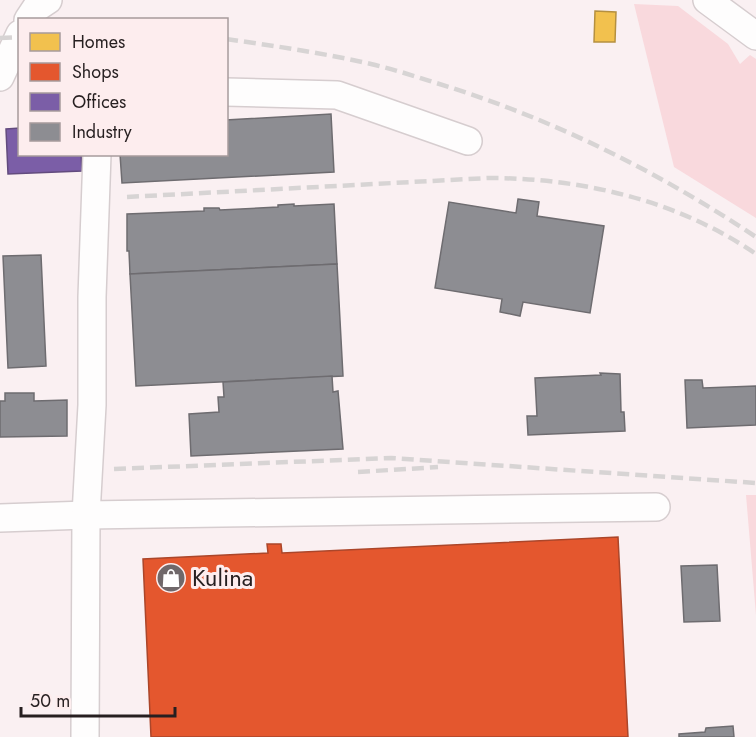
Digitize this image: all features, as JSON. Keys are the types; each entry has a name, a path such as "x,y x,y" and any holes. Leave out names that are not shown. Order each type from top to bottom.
{"street":[{"path":"29,18 36,8 48,0"},
{"path":"707,0 756,36"},
{"path":"0,77 18,38"},
{"path":"228,92 337,95 468,141"},
{"path":"85,737 86,515 92,405 92,297 97,156"},
{"path":"0,518 656,507"}],"shaded area":[{"path":"634,4 678,6 728,44 740,64 750,55 756,59 756,218 674,167"},
{"path":"746,495 756,495 756,615"}],"building: Homes":[{"path":"595,11 616,12 615,42 594,42"}],"building: Shops":[{"path":"618,537 628,737 151,737 143,559 268,553 267,544 281,544 282,553"}],"building: Offices":[{"path":"18,128 18,156 81,156 82,171 8,174 6,129"}],"building: Industry":[{"path":"331,114 334,172 122,183 120,156 228,156 228,120"},
{"path":"518,199 539,202 537,216 604,226 590,313 523,302 520,316 500,312 502,299 435,288 449,202 516,213"},
{"path":"294,204 294,206 334,204 337,264 130,274 129,251 127,251 127,214 204,211 204,208 219,208 220,210 278,207 278,205"},
{"path":"41,255 46,366 8,368 3,256"},
{"path":"337,264 343,376 136,386 130,274"},
{"path":"600,373 620,374 621,412 624,412 625,431 528,435 527,416 537,416 535,378 601,375"},
{"path":"332,376 333,392 338,391 343,449 191,456 189,414 219,412 218,397 224,397 223,382"},
{"path":"685,380 702,380 703,388 756,386 756,425 687,428"},
{"path":"5,393 34,393 34,401 67,400 67,436 0,437 0,401 5,401"},
{"path":"717,565 720,621 684,622 681,566"},
{"path":"733,726 734,737 679,737 679,734 705,732 706,728"}],"railway":[{"path":"0,38 18,37"},
{"path":"228,39 371,64 490,101 608,151 683,191 756,237"},
{"path":"127,197 488,178 558,182 628,196 661,206 726,235 756,254"},
{"path":"114,469 391,458 756,483"},
{"path":"358,472 438,467"}],"place":[{"name":"Kulina","path":"171,578"}]}
